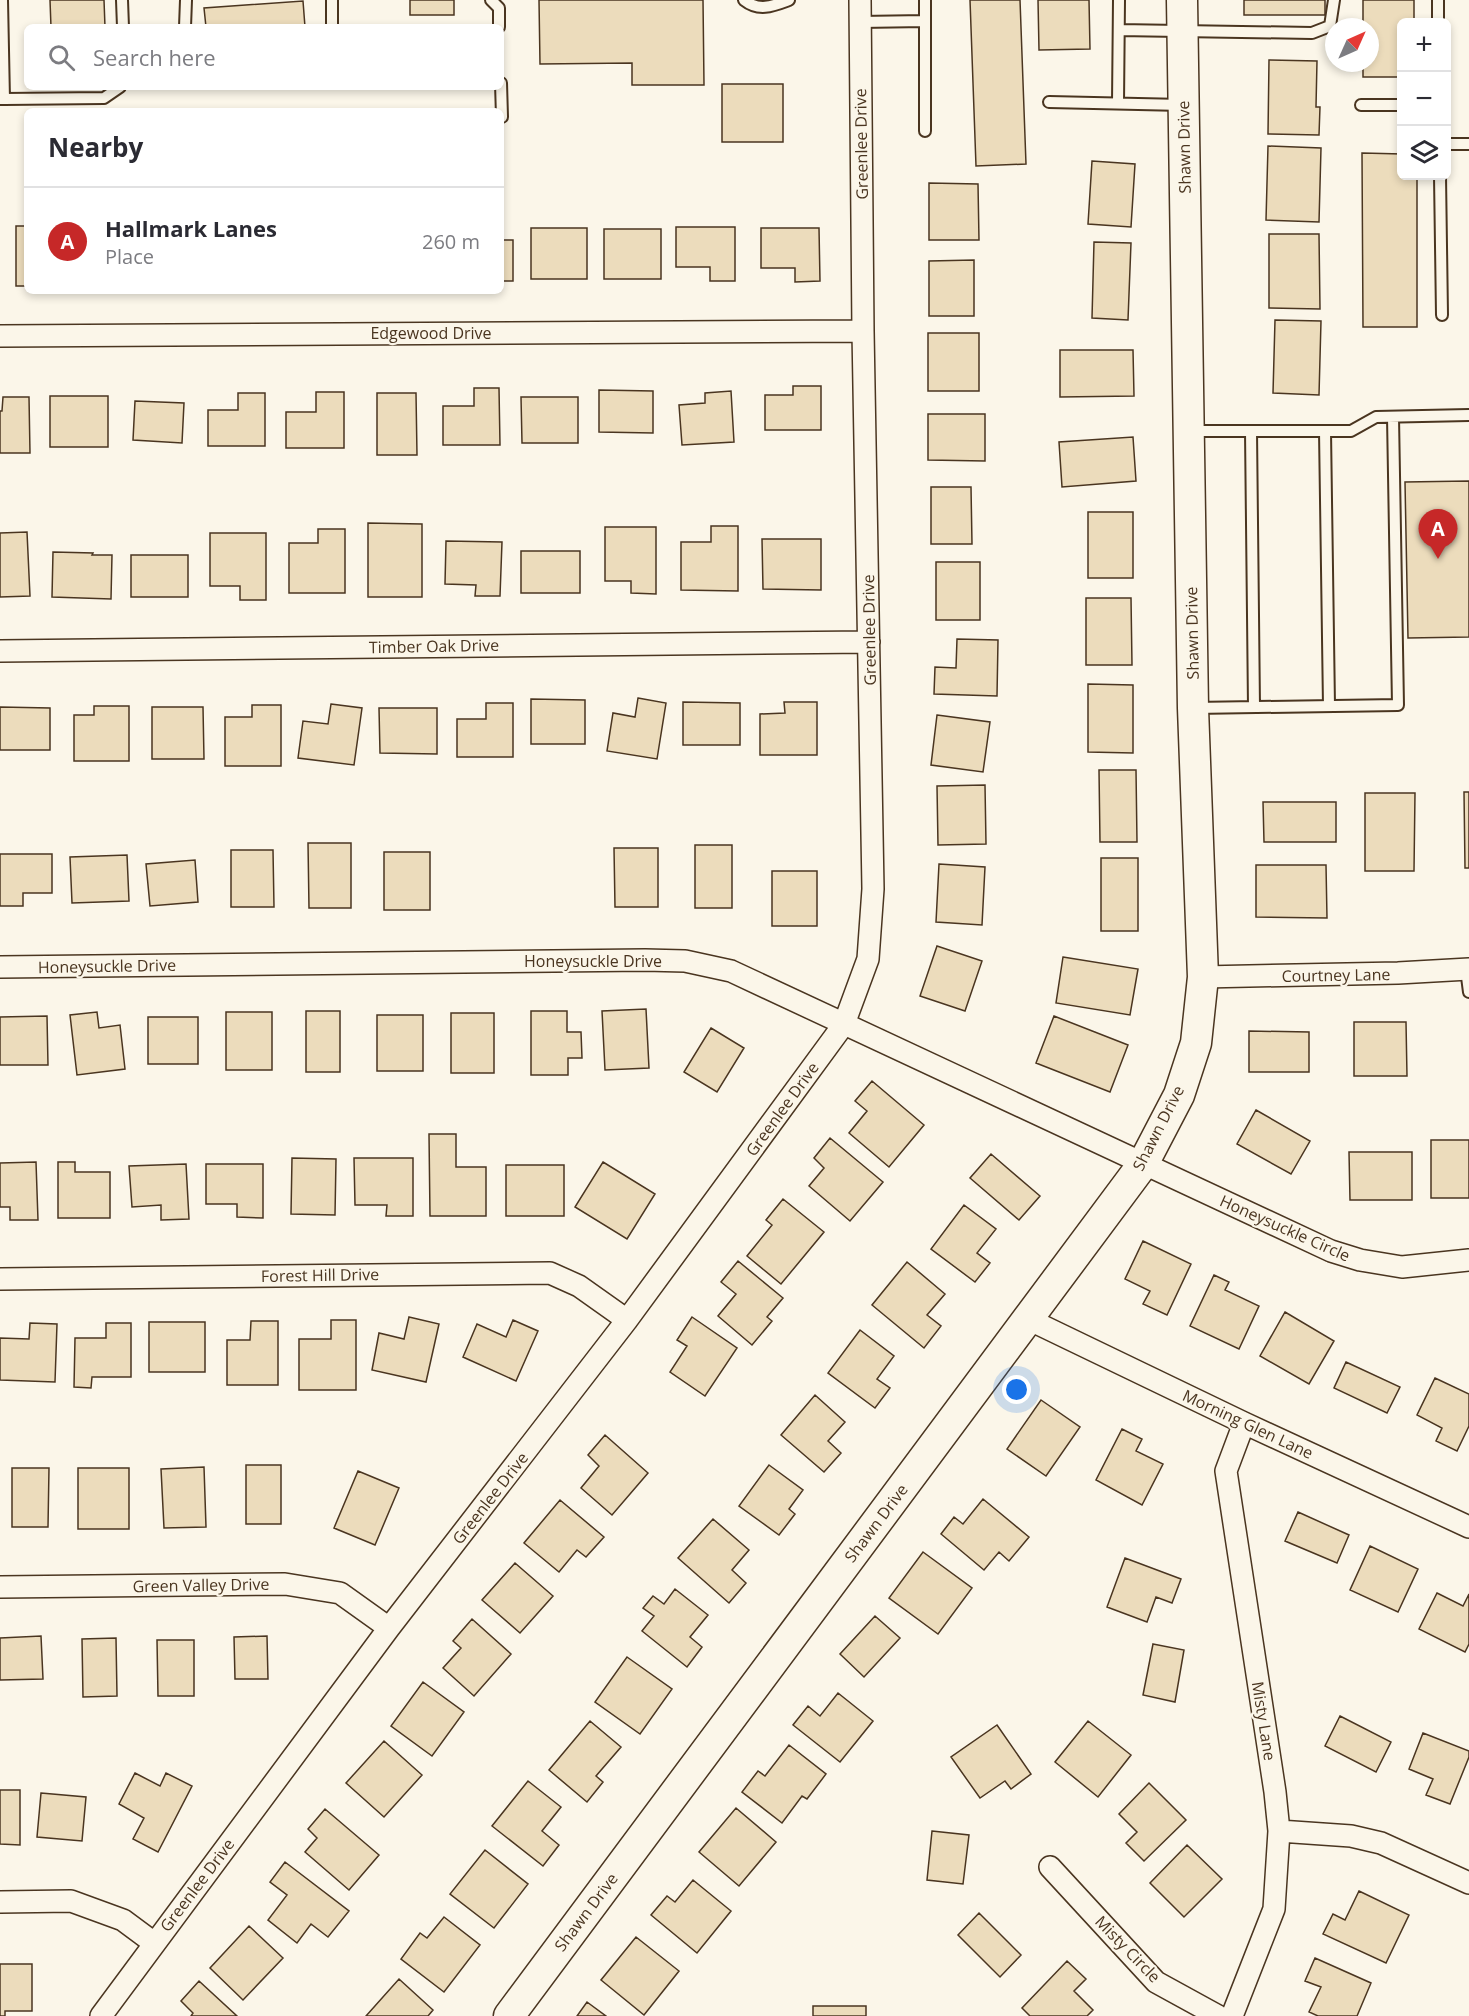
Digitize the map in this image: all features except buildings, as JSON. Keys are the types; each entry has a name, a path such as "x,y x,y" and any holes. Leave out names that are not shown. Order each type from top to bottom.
{"street":[{"name":"Greenlee Drive","path":"100,2016 389,1628 627,1320 844,1024 868,959 873,889 863,332 860,0"},
{"name":"Shawn Drive","path":"508,2016 1143,1164 1179,1095 1196,1042 1203,977 1193,708 1182,0"},
{"name":"Edgewood Drive","path":"0,336 863,332"},
{"name":"Timber Oak Drive","path":"0,651 869,642"},
{"name":"Honeysuckle Drive","path":"0,967 685,961 731,971 1143,1164"},
{"name":"Courtney Lane","path":"1203,977 1398,973 1468,969"},
{"name":"Honeysuckle Circle","path":"1143,1164 1331,1251 1360,1260 1402,1267 1469,1260"},
{"name":"Forest Hill Drive","path":"0,1279 550,1273 579,1286 627,1320"},
{"name":"Morning Glen Lane","path":"1028,1319 1244,1423 1469,1527"},
{"name":"Misty Lane","path":"1232,2016 1274,1909 1279,1831 1226,1471 1244,1423"},
{"name":"Green Valley Drive","path":"0,1587 285,1584 340,1593 389,1628"},
{"path":"1279,1831 1351,1836 1381,1843 1469,1883"},
{"name":"Misty Circle","path":"1050,1867 1156,1982 1218,2016"},
{"path":"0,1902 71,1901 123,1920 154,1943"}],"lane":[{"path":"2,0 2,99 104,98 116,90"},
{"path":"122,0 123,24"},
{"path":"185,24 186,0"},
{"path":"332,0 332,24"},
{"path":"492,0 499,8 499,24"},
{"path":"744,0 751,5 767,8 789,0"},
{"path":"924,131 925,0"},
{"path":"1118,103 1119,0"},
{"path":"1119,30 1312,33 1330,26 1334,0"},
{"path":"1438,0 1438,18"},
{"path":"860,22 925,21"},
{"path":"501,90 502,108"},
{"path":"1048,102 1184,105"},
{"path":"1361,105 1397,105"},
{"path":"1451,144 1469,144"},
{"path":"1440,180 1442,315"},
{"path":"1188,431 1351,431 1377,417 1469,415"},
{"path":"1193,708 1398,705 1393,417"},
{"path":"1251,431 1254,707"},
{"path":"1325,431 1329,706"},
{"path":"1468,969 1469,992"}],"place":[{"name":"Hallmark Lanes","path":"1438,559"}]}
